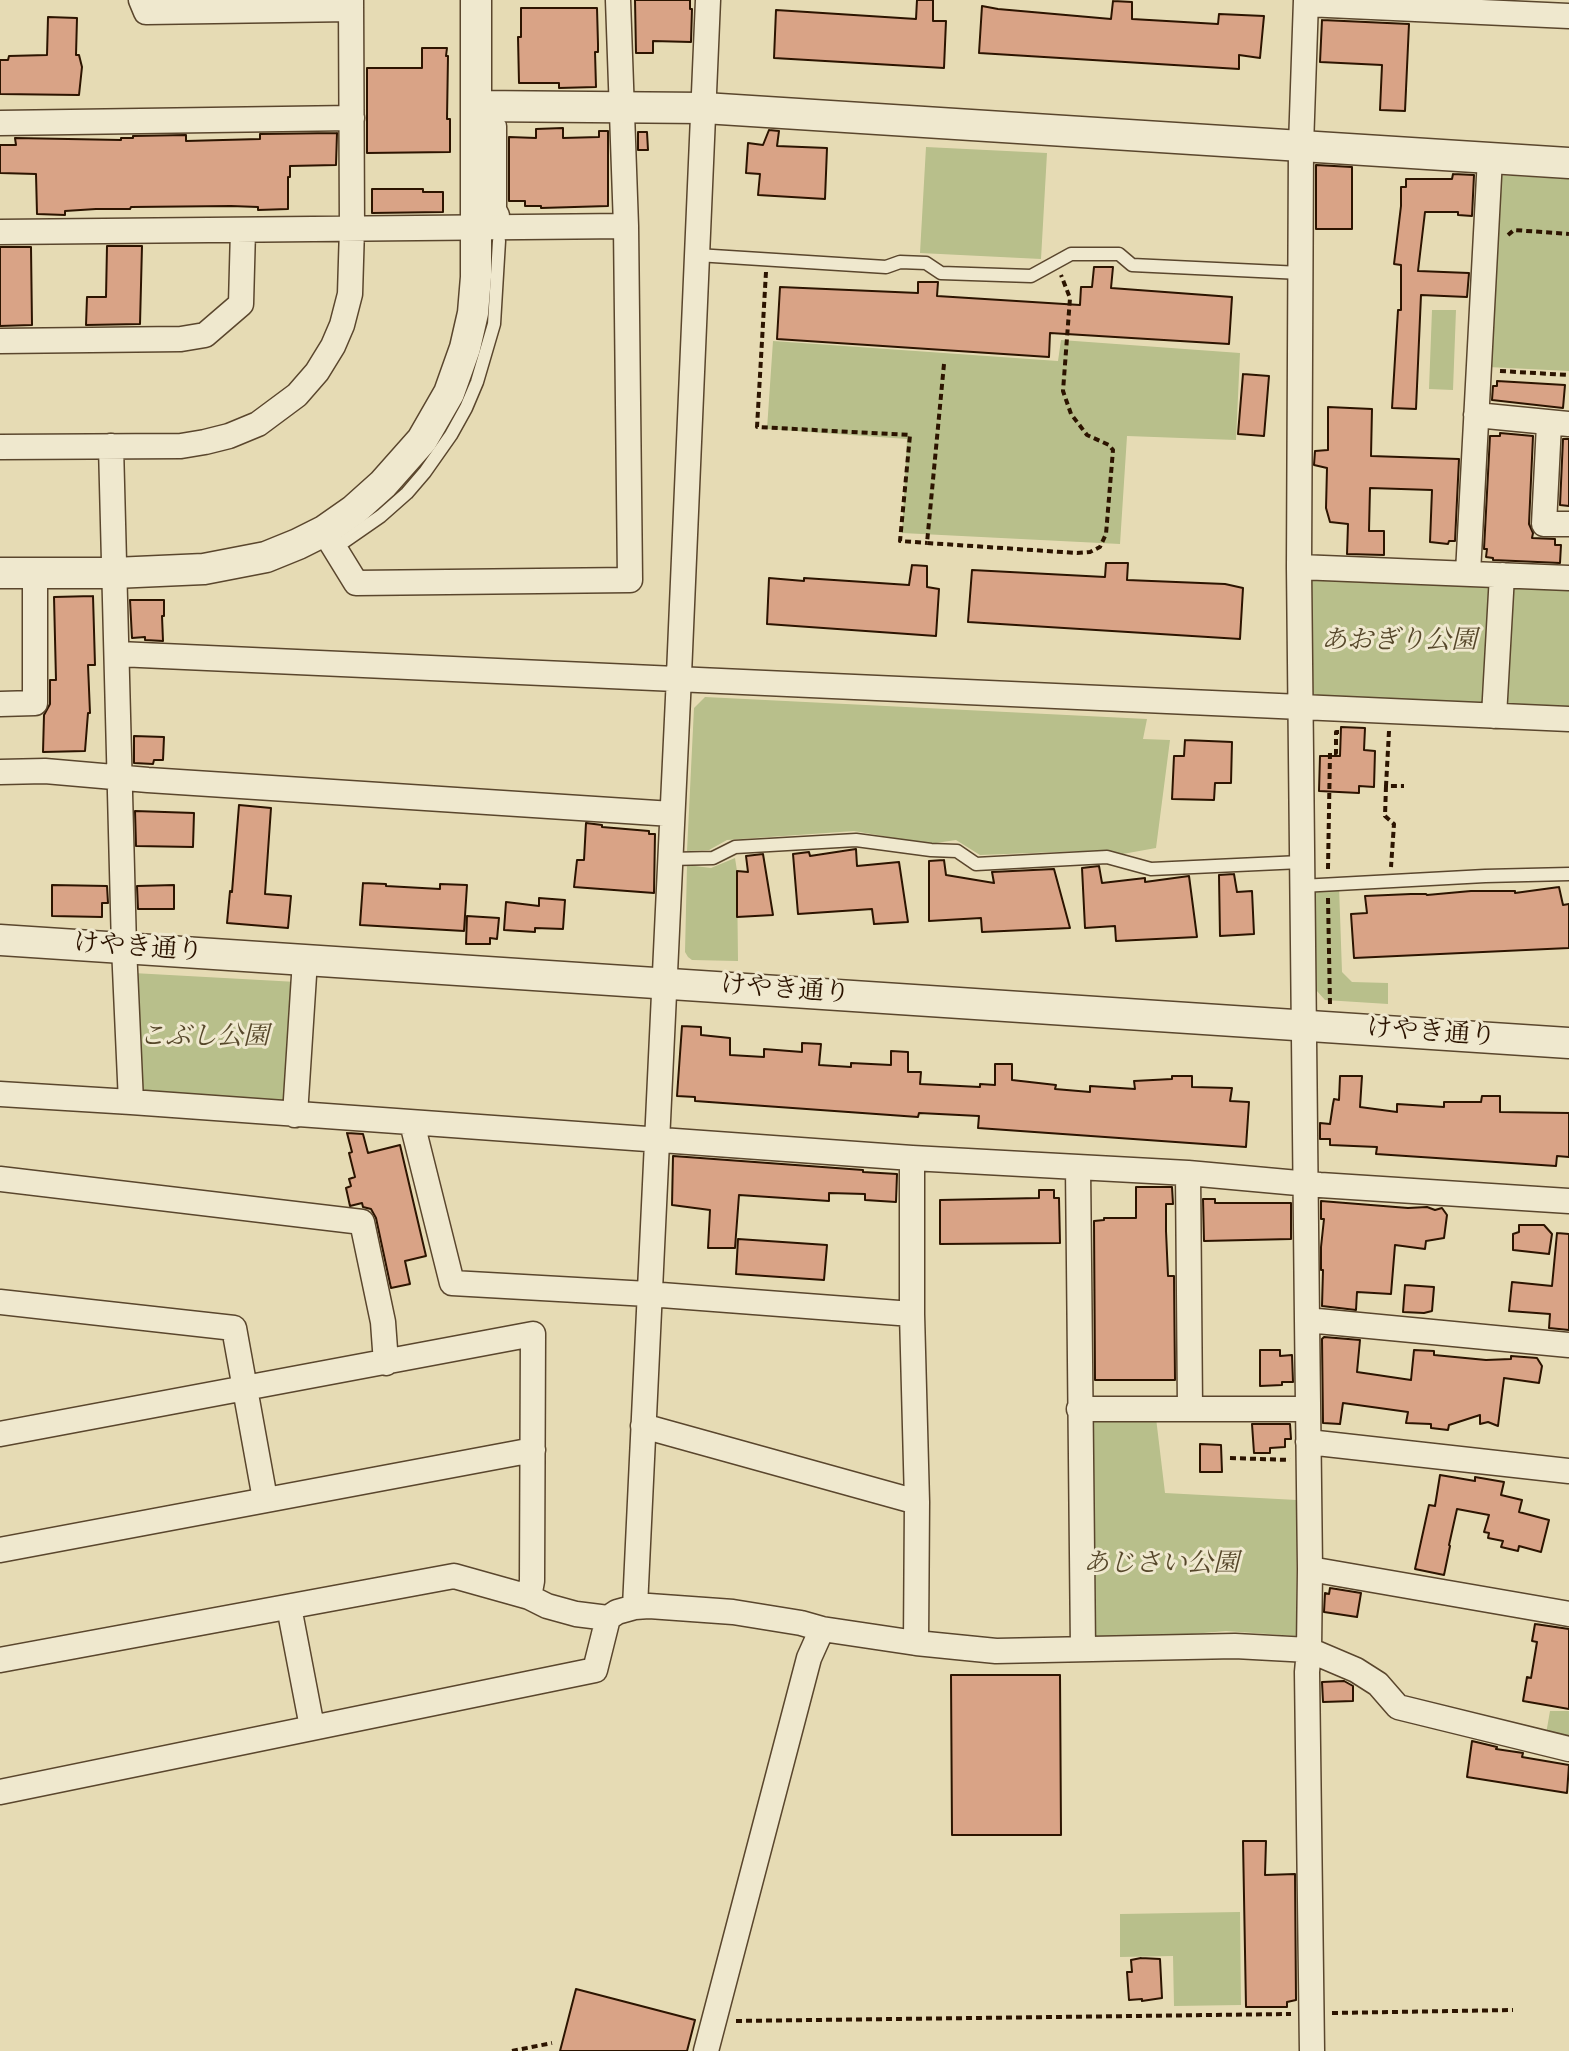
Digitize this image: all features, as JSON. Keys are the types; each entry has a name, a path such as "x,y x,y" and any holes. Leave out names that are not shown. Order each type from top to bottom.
{"street":[{"path":"0,447 181,446 229,436 258,424 297,395 317,372 342,325 350,294 352,228 351,5 146,12 141,0"},
{"path":"0,573 204,569 266,557 298,544 334,536 354,510 383,484 422,440 449,393 473,377 465,348 473,313 476,277 492,228 487,116 476,0"},
{"path":"334,536 356,583 630,580 622,392 626,226 618,0"},
{"path":"635,1607 708,0"},
{"path":"1312,2051 1299,567 1302,1 1569,16"},
{"path":"487,116 622,106 704,108 1569,163"},
{"path":"0,123 352,118"},
{"path":"1468,573 1490,158"},
{"path":"0,232 626,226"},
{"path":"0,341 181,339 205,335 241,304 243,230"},
{"path":"1476,415 1559,424 1544,524 1569,524"},
{"path":"111,446 131,1102"},
{"path":"1299,567 1569,578"},
{"path":"0,704 35,703 35,573"},
{"path":"1494,716 1502,575"},
{"path":"118,654 1569,719"},
{"path":"0,772 45,771 672,814"},
{"name":"けやき通り","path":"0,940 1569,1043"},
{"path":"295,1115 305,960"},
{"path":"0,1094 1569,1201"},
{"path":"412,1123 452,1283 912,1314"},
{"path":"912,1158 916,1643"},
{"path":"1078,1167 1083,1649"},
{"path":"1188,1173 1190,1409"},
{"path":"0,1179 362,1222 383,1322 386,1363"},
{"path":"0,1302 234,1328 265,1499"},
{"path":"1307,1320 1569,1345"},
{"path":"0,1434 533,1334 532,1581 529,1597"},
{"path":"1079,1409 1307,1409"},
{"path":"643,1426 917,1502"},
{"path":"0,1550 533,1450"},
{"path":"1308,1451 1569,1471"},
{"path":"1310,1569 1569,1614"},
{"path":"0,1660 454,1576 576,1614 608,1618 635,1607 733,1612 916,1643 996,1651 1235,1646 1309,1650 1356,1670 1378,1684 1398,1707 1569,1749"},
{"path":"289,1607 312,1727"},
{"path":"0,1792 595,1670 608,1618"},
{"path":"706,2051 809,1658 822,1629"}],"lane":[{"path":"697,255 886,267 900,262 926,263 941,273 1031,276 1071,254 1119,254 1132,265 1301,273"},
{"path":"670,859 713,858 735,847 856,840 957,851 976,864 1107,857 1151,869 1301,874 1328,884 1569,874"}],"path":[{"path":"1504,238 1514,230 1569,234"},
{"path":"766,260 757,427 910,435 900,541 1090,552 1100,547 1106,534 1113,450 1087,435 1071,414 1063,391 1070,298 1055,262"},
{"path":"927,543 944,364"},
{"path":"1497,371 1569,375"},
{"path":"1389,725 1385,816 1394,824 1391,881"},
{"path":"1330,1007 1330,753 1336,753 1336,732 1349,733"},
{"path":"1386,786 1404,786"},
{"path":"1230,1458 1308,1451"},
{"path":"714,2021 1513,2010"},
{"path":"512,2051 552,2043"}],"green space":[{"path":"926,147 1047,153 1041,259 920,253"},
{"path":"1496,175 1569,179 1569,371 1488,367"},
{"path":"1432,310 1456,310 1453,390 1429,389"},
{"path":"1061,340 1240,353 1236,440 1127,436 1120,544 902,533 907,439 767,429 773,341 1058,361"},
{"name":"あおぎり公園","path":"1314,578 1486,584 1490,589 1484,705 1312,699 1306,586"},
{"path":"1513,586 1569,586 1569,710 1508,706 1505,703"},
{"path":"705,697 1147,719 1143,739 1170,740 1156,848 1117,855 1109,850 980,855 956,840 929,844 854,831 727,840 709,850 687,851 694,708"},
{"path":"735,858 738,961 692,960 685,952 687,865 711,868"},
{"path":"1339,886 1342,972 1352,982 1388,983 1388,1004 1325,1000 1316,990 1313,887"},
{"name":"こぶし公園","path":"133,973 297,982 285,1098 274,1105 148,1093 139,1085"},
{"name":"あじさい公園","path":"1086,1418 1156,1418 1165,1493 1297,1500 1296,1636 1226,1631 1090,1643"},
{"path":"1550,1711 1569,1711 1569,1740 1546,1734"},
{"path":"1240,1912 1241,2005 1174,2006 1173,1956 1120,1957 1120,1914"}],"building":[{"path":"635,0 690,0 691,42 653,41 653,53 636,53"},
{"path":"917,0 933,0 933,21 946,21 944,68 774,58 776,10 916,19"},
{"path":"1113,1 1132,2 1132,19 1218,24 1219,14 1264,16 1260,58 1239,55 1239,69 979,53 982,6 1111,19"},
{"path":"521,8 597,8 596,87 559,88 559,83 519,83"},
{"path":"48,17 77,18 76,55 79,55 82,67 79,95 0,94 0,60 8,60 9,56 47,55"},
{"path":"1322,20 1409,24 1405,111 1380,110 1382,65 1320,62"},
{"path":"422,48 447,48 450,152 367,153 367,68 422,68"},
{"path":"563,128 563,138 599,137 599,131 608,131 608,206 541,208 525,206 525,201 509,201 509,137 536,138 536,129"},
{"path":"769,130 779,131 777,146 827,148 825,199 758,195 760,174 746,173 748,143 763,145"},
{"path":"638,132 647,132 648,150 638,150"},
{"path":"337,133 336,165 290,166 288,209 131,207 65,211 65,215 37,214 36,174 0,173 0,145 16,145 15,138 121,140 133,136 186,135 186,141 260,139 260,134"},
{"path":"1316,165 1352,167 1352,229 1316,229"},
{"path":"1453,174 1474,175 1472,216 1458,215 1458,212 1425,212 1418,271 1469,273 1467,297 1421,295 1416,409 1392,408 1398,310 1401,310 1401,265 1394,264 1401,187 1406,187 1406,179 1452,179"},
{"path":"372,189 443,192 443,212 372,213"},
{"path":"107,246 142,246 140,324 86,325 87,297 106,297"},
{"path":"0,247 31,247 32,325 0,326"},
{"path":"1094,267 1113,267 1111,288 1232,297 1229,344 1050,333 1049,357 777,339 780,287 918,293 918,282 938,282 937,296 1080,305 1081,287 1092,287"},
{"path":"1243,374 1269,376 1264,436 1238,434"},
{"path":"1497,381 1565,385 1563,408 1492,400 1493,386 1497,386"},
{"path":"1328,407 1372,409 1371,456 1459,459 1455,541 1448,544 1430,542 1432,490 1370,488 1369,531 1384,531 1384,555 1347,554 1348,524 1330,522 1326,508 1327,468 1314,465 1315,451 1328,450"},
{"path":"1500,433 1533,436 1529,524 1532,538 1555,539 1555,545 1561,545 1560,563 1493,560 1486,557 1490,436 1500,436"},
{"path":"1563,439 1569,439 1569,506 1560,505"},
{"path":"1106,563 1128,563 1127,580 1225,584 1243,588 1240,639 968,622 972,570 1105,577"},
{"path":"912,565 927,566 927,587 939,589 936,636 767,624 769,578 909,585"},
{"path":"93,596 95,665 88,665 90,713 85,751 43,752 44,715 50,704 50,680 56,680 54,597"},
{"path":"130,600 164,600 163,641 132,638"},
{"path":"1341,727 1365,728 1364,750 1375,751 1374,787 1359,786 1359,793 1319,791 1320,756 1340,756"},
{"path":"134,736 164,737 163,760 154,760 153,764 134,763"},
{"path":"1185,740 1232,742 1231,783 1215,783 1214,800 1172,799 1174,756 1184,756"},
{"path":"239,805 271,808 265,894 291,896 288,928 227,923"},
{"path":"135,811 194,813 193,847 136,846"},
{"path":"586,823 655,834 654,893 574,887 577,860 584,860"},
{"path":"856,849 857,866 899,862 908,922 874,924 872,909 798,914 793,854 809,852 810,856"},
{"path":"763,854 773,915 737,917 737,871 748,872 746,856"},
{"path":"944,860 946,875 994,883 992,872 1054,869 1070,928 982,932 981,918 929,921 929,861"},
{"path":"1099,866 1102,883 1145,878 1145,882 1189,876 1197,937 1116,941 1115,926 1085,928 1082,868"},
{"path":"1234,874 1237,892 1252,891 1254,934 1220,936 1219,875"},
{"path":"363,883 440,889 440,884 467,885 464,931 360,925"},
{"path":"52,885 107,886 108,903 102,903 102,917 52,916"},
{"path":"174,885 174,909 138,909 137,886"},
{"path":"1559,887 1563,905 1569,904 1569,948 1354,958 1351,914 1367,913 1365,896 1471,891 1515,893"},
{"path":"539,898 565,900 563,929 535,928 535,932 504,930 506,902 539,906"},
{"path":"467,916 499,918 497,939 490,938 490,944 466,944"},
{"path":"682,1026 701,1027 701,1035 730,1038 730,1055 764,1057 764,1049 802,1052 802,1043 821,1044 819,1065 851,1067 851,1063 891,1065 891,1051 908,1052 908,1072 921,1072 920,1084 995,1085 995,1064 1012,1064 1012,1080 1090,1092 1090,1086 1135,1089 1134,1081 1192,1076 1192,1087 1232,1088 1230,1101 1249,1102 1246,1147 978,1128 979,1116 919,1113 918,1117 695,1101 695,1097 677,1096"},
{"path":"1340,1076 1362,1076 1360,1107 1397,1112 1397,1104 1444,1107 1444,1102 1481,1102 1482,1096 1500,1096 1500,1112 1569,1113 1569,1157 1557,1156 1556,1166 1376,1154 1377,1147 1330,1145 1330,1139 1320,1139 1320,1123 1330,1124 1334,1099 1339,1100"},
{"path":"347,1133 363,1134 368,1153 400,1145 426,1256 405,1261 410,1284 391,1288 376,1218 371,1209 363,1207 362,1203 350,1206 346,1188 351,1186 349,1179 355,1177"},
{"path":"673,1156 897,1174 896,1202 865,1200 865,1194 829,1193 829,1201 739,1195 735,1248 708,1248 710,1210 672,1205"},
{"path":"1136,1187 1172,1187 1173,1204 1166,1204 1166,1231 1168,1276 1174,1276 1175,1380 1095,1380 1094,1221 1136,1218"},
{"path":"1039,1190 1054,1190 1054,1198 1059,1198 1060,1243 940,1244 940,1200 1039,1198"},
{"path":"1203,1199 1215,1199 1215,1203 1291,1203 1291,1239 1204,1241"},
{"path":"1321,1201 1435,1210 1442,1208 1447,1215 1444,1238 1426,1241 1425,1249 1395,1245 1391,1294 1357,1292 1356,1310 1322,1306 1324,1219 1321,1219"},
{"path":"1519,1225 1544,1225 1552,1234 1549,1254 1513,1250 1513,1234 1519,1232"},
{"path":"1557,1233 1569,1234 1569,1330 1549,1328 1550,1314 1509,1311 1512,1282 1552,1286"},
{"path":"738,1239 827,1245 824,1280 736,1274"},
{"path":"1405,1285 1434,1287 1432,1311 1403,1312"},
{"path":"1324,1337 1360,1340 1357,1372 1411,1380 1414,1350 1486,1360 1511,1359 1511,1356 1537,1358 1542,1366 1539,1383 1504,1378 1498,1426 1488,1422 1480,1424 1480,1415 1449,1425 1448,1430 1431,1428 1431,1424 1406,1423 1408,1412 1343,1403 1340,1424 1323,1423"},
{"path":"1260,1350 1280,1350 1280,1356 1292,1355 1293,1382 1260,1386"},
{"path":"1252,1424 1290,1424 1291,1439 1285,1439 1285,1447 1270,1448 1270,1453 1254,1453"},
{"path":"1200,1444 1221,1445 1222,1472 1200,1472"},
{"path":"1440,1475 1504,1482 1501,1495 1522,1500 1519,1512 1549,1520 1541,1552 1519,1546 1518,1551 1501,1547 1503,1541 1488,1538 1489,1533 1484,1532 1489,1515 1457,1509 1444,1575 1415,1569 1429,1505 1435,1506"},
{"path":"1330,1588 1361,1593 1357,1617 1324,1612 1325,1593 1329,1594"},
{"path":"1535,1624 1569,1629 1569,1709 1523,1701 1527,1677 1531,1678 1537,1642 1532,1641"},
{"path":"951,1675 1060,1675 1061,1835 952,1835"},
{"path":"1344,1681 1353,1686 1353,1701 1323,1702 1322,1682"},
{"path":"1472,1741 1523,1753 1522,1757 1569,1765 1567,1793 1467,1777"},
{"path":"1243,1841 1266,1841 1265,1875 1295,1874 1296,2000 1287,2002 1287,2007 1246,2007"},
{"path":"1160,1959 1162,1998 1129,2000 1127,1972 1132,1972 1131,1960"},
{"path":"576,1989 695,2020 687,2051 560,2051"}]}
